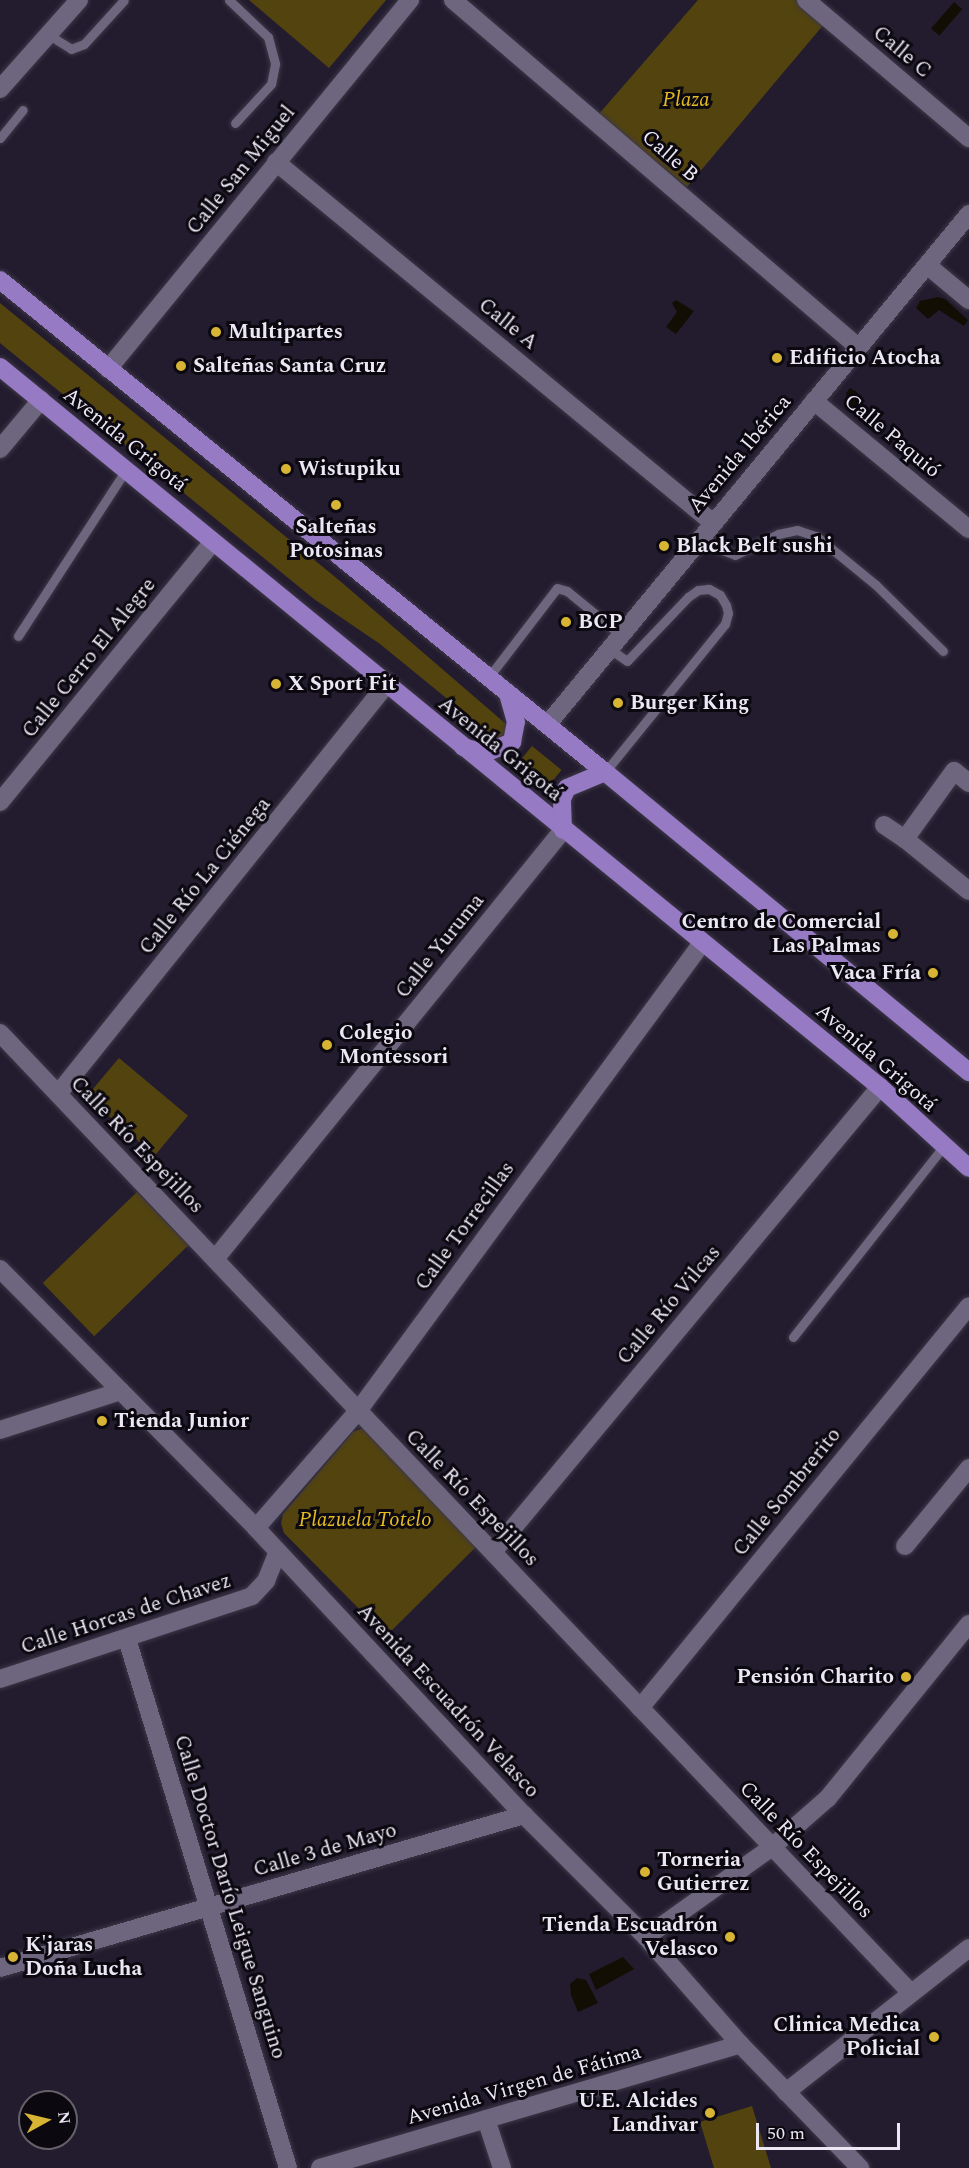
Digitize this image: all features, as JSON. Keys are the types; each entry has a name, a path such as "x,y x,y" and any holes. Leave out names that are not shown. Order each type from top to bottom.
{"main road":[{"name":"Avenida Grigotá","path":"0,280 605,772 969,1072"},
{"name":"Avenida Grigotá","path":"0,367 563,830 880,1087 943,1147 969,1168"},
{"path":"462,747 477,751 490,751 512,742 516,722 508,694"},
{"path":"563,830 562,800 567,788 605,772"}],"street":[{"path":"0,89 79,0"},
{"name":"Calle San Miguel","path":"108,369 410,0"},
{"name":"Calle B","path":"453,0 857,346"},
{"name":"Calle C","path":"806,0 969,138"},
{"name":"Calle A","path":"276,162 707,528"},
{"name":"Avenida Ibérica","path":"547,725 857,346 969,214"},
{"path":"927,266 969,300"},
{"path":"0,449 40,400"},
{"name":"Calle Paquió","path":"814,401 969,529"},
{"name":"Calle Cerro El Alegre","path":"0,802 213,542"},
{"name":"Calle Río La Ciénega","path":"58,1094 386,685"},
{"path":"904,839 954,771 969,783"},
{"path":"884,825 969,891"},
{"name":"Calle Yuruma","path":"214,1259 563,830"},
{"name":"Calle Torrecillas","path":"256,1528 358,1411 702,943"},
{"name":"Calle Río Espejillos","path":"0,1033 911,1993"},
{"name":"Calle Río Vilcas","path":"493,1552 880,1087"},
{"name":"Avenida Escuadrón Velasco","path":"0,1269 256,1528 524,1815 646,1938 740,2044 860,2168"},
{"name":"Calle Sombrerito","path":"640,1708 969,1305"},
{"path":"0,1430 121,1391"},
{"path":"905,1546 967,1475"},
{"name":"Calle Horcas de Chavez","path":"0,1679 252,1596 266,1581 278,1554"},
{"path":"646,1938 772,1847 828,1798 969,1624"},
{"name":"Calle Doctor Darío Leigue Sanguino","path":"127,1639 288,2168"},
{"name":"Calle 3 de Mayo","path":"0,1968 524,1815"},
{"path":"786,2092 969,1948"},
{"name":"Avenida Virgen de Fátima","path":"320,2168 740,2044"},
{"path":"486,2119 502,2168"}],"lane":[{"path":"49,35 71,49 84,44 124,0"},
{"path":"229,0 268,37 275,64 271,84 235,123"},
{"path":"0,138 23,110"},
{"path":"18,636 126,470"},
{"path":"707,528 717,548 735,555 778,534 797,530 816,536 876,585 943,651"},
{"path":"488,678 557,588 567,591 616,642 627,661 688,597 698,590 709,589 720,595 728,613 725,624 605,772"},
{"path":"793,1337 943,1147"}],"green space":[{"path":"249,0 386,0 329,68"},
{"name":"Plaza","path":"698,0 797,0 825,23 687,187 598,115"},
{"path":"0,303 340,581 506,724 509,731 499,741 380,644 314,599 0,343"},
{"path":"532,746 562,770 548,787 518,763"},
{"path":"119,1058 188,1116 155,1155 86,1097"},
{"path":"137,1192 188,1245 94,1336 43,1283"},
{"name":"Plazuela Totelo","path":"363,1428 480,1543 386,1636 284,1533 281,1523 283,1514 353,1432"},
{"path":"752,2106 771,2168 714,2168 700,2122"}],"shaded area":[{"path":"954,2 962,9 939,36 931,28"},
{"path":"938,297 945,299 968,320 964,326 939,310 928,319 916,308 920,301"},
{"path":"676,300 694,311 676,334 666,327 677,312 672,303"},
{"path":"850,388 857,392 865,408 861,415 852,411 848,404 846,393"},
{"path":"623,1957 634,1969 596,1990 589,1974"},
{"path":"577,1978 586,1980 598,2003 578,2012 571,1995 570,1984"}],"place":[{"name":"Multipartes","path":"216,332"},
{"name":"Edificio Atocha","path":"777,358"},
{"name":"Salteñas Santa Cruz","path":"181,366"},
{"name":"Wistupiku","path":"286,469"},
{"name":"Salteñas Potosinas","path":"336,505"},
{"name":"Black Belt sushi","path":"664,546"},
{"name":"BCP","path":"566,622"},
{"name":"X Sport Fit","path":"276,684"},
{"name":"Burger King","path":"618,703"},
{"name":"Centro de Comercial Las Palmas","path":"893,934"},
{"name":"Vaca Fría","path":"933,973"},
{"name":"Colegio Montessori","path":"327,1045"},
{"name":"Tienda Junior","path":"102,1421"},
{"name":"Pensión Charito","path":"906,1677"},
{"name":"Torneria Gutierrez","path":"645,1872"},
{"name":"Tienda Escuadrón Velasco","path":"730,1937"},
{"name":"K'jaras Doña Lucha","path":"13,1957"},
{"name":"Clinica Medica Policial","path":"934,2037"},
{"name":"U.E. Alcides Landivar","path":"710,2113"}]}
